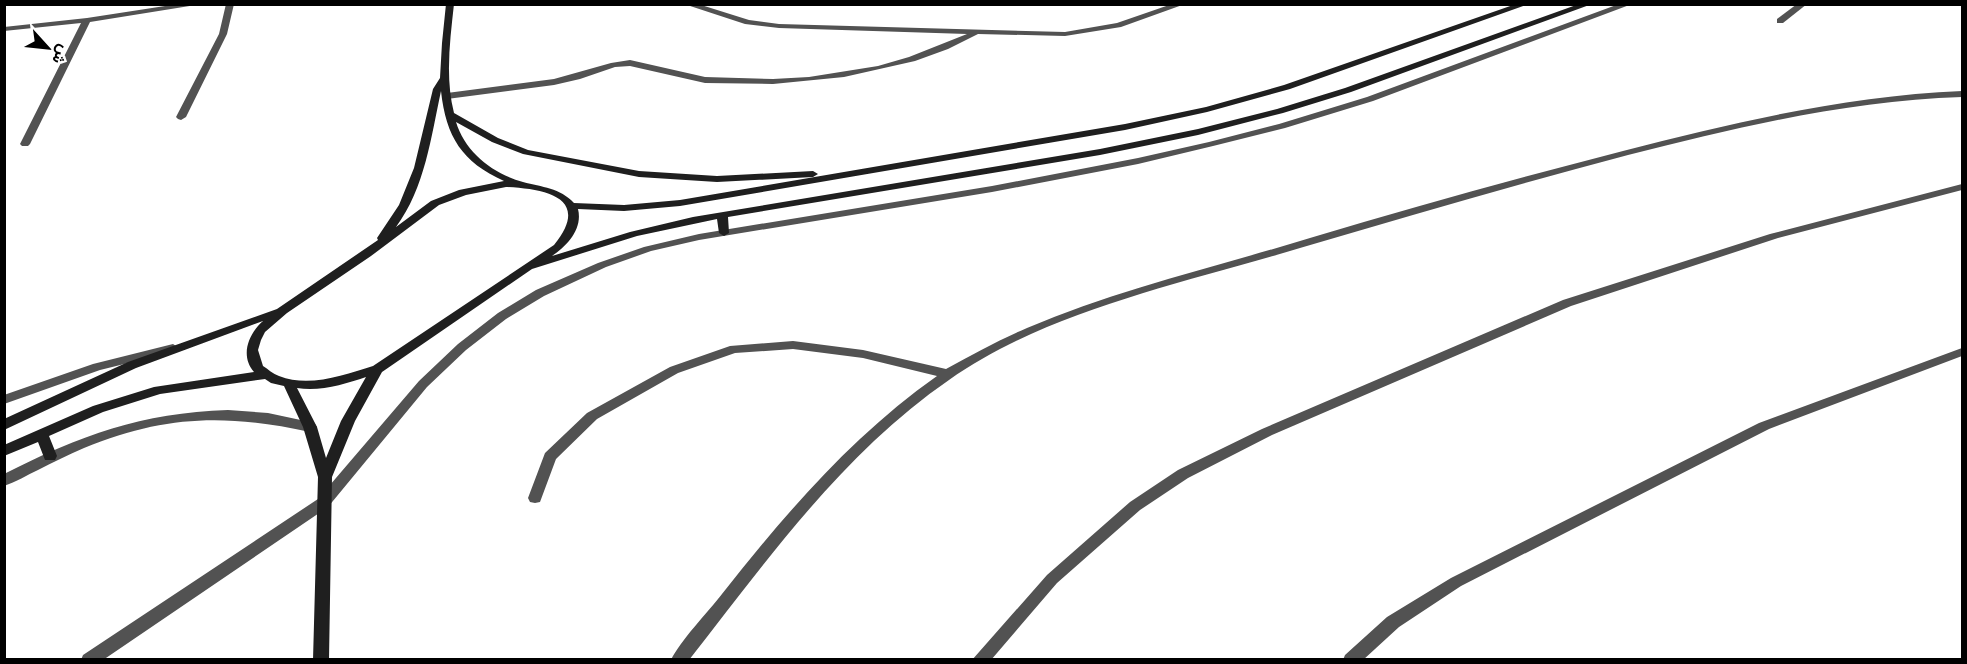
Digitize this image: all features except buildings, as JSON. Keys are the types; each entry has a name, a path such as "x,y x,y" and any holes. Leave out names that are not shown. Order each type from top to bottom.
{"street":[{"path":"4,29 198,4"},
{"path":"181,117 223,34 230,4"},
{"path":"4,451 98,409 159,390 265,375 289,384 314,385 341,381 377,369 532,266 567,238 575,220 572,206 559,194 518,184 483,167 472,158 457,139 443,80 450,4"},
{"path":"688,4 748,22 779,26 1065,34 1132,21 1181,4"},
{"path":"572,206 624,208 680,203 1125,127 1228,104 1305,81 1525,4"},
{"path":"532,266 634,234 722,215 1100,152 1244,121 1348,90 1588,4"},
{"path":"88,660 323,503 423,384 462,346 502,316 560,283 602,265 673,242 1042,179 1239,137 1398,91 1628,4"},
{"path":"1780,21 1803,4"},
{"path":"25,144 87,20"},
{"path":"447,96 562,81 608,66 632,63 648,64 677,75 704,80 824,77 871,70 913,59 975,33"},
{"path":"368,254 398,216 413,187 437,89 443,80"},
{"path":"679,660 813,495 867,437 948,374 1013,337 1103,302 1539,174 1724,127 1858,102 1962,94"},
{"path":"451,116 495,140 526,152 563,161 656,176 717,179 871,171"},
{"path":"265,375 253,359 255,340 260,330 283,310 368,254 423,210 449,197 478,188 518,184"},
{"path":"980,660 1052,579 1135,506 1183,474 1267,432 1567,303 1774,236 1962,187"},
{"path":"722,215 724,232"},
{"path":"4,425 86,385 177,347 283,310"},
{"path":"535,498 550,457 592,416 674,370 734,349 793,345 863,354 948,374"},
{"path":"4,401 26,391 97,367 177,347"},
{"path":"1351,660 1393,622 1456,582 1764,426 1962,352"},
{"path":"321,660 325,477 348,421 377,369"},
{"path":"289,384 310,427 325,477"},
{"path":"4,481 50,456 119,429 181,416 230,414 259,416 310,427"},
{"path":"41,433 50,456"}]}
